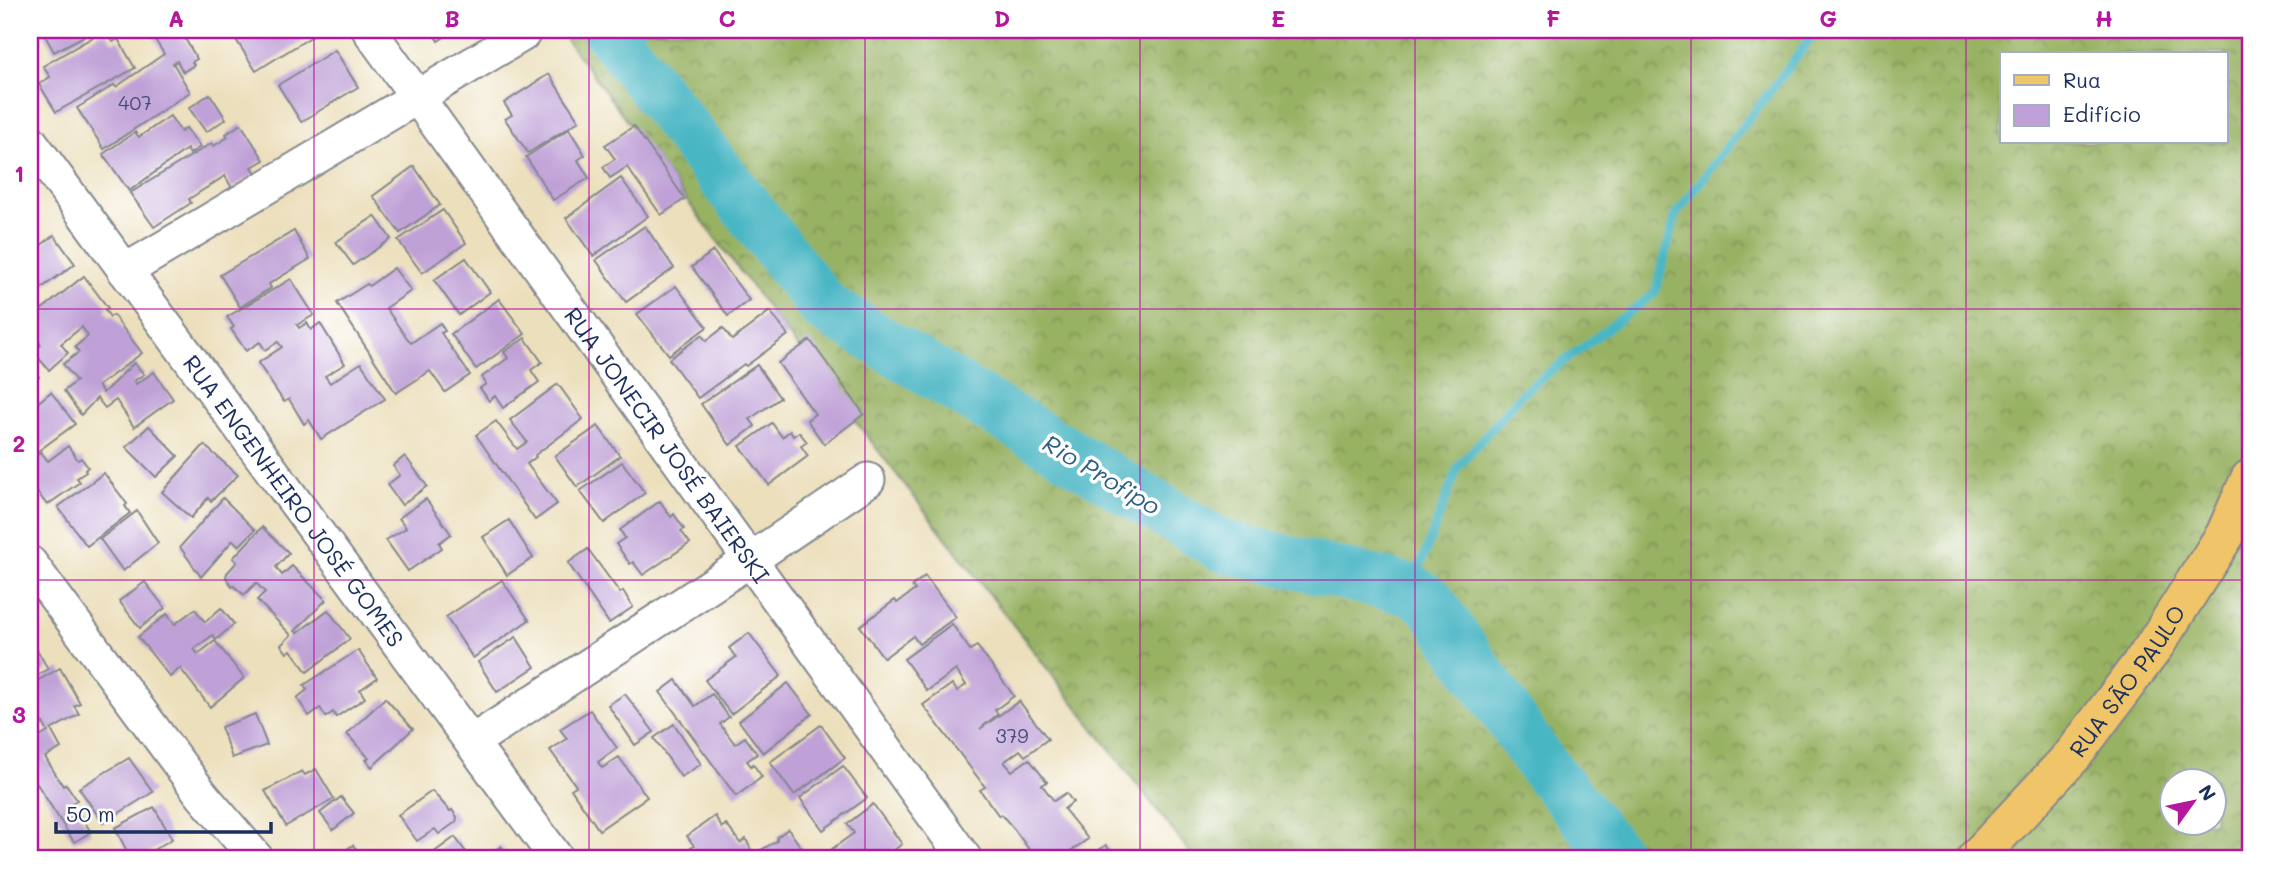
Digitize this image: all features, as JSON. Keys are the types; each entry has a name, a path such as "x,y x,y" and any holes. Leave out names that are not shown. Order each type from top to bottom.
{"main road":[{"name":"RUA SÃO PAULO","path":"1976,859 2074,754 2153,648 2225,535 2250,479"}],"street":[{"name":"RUA JONECIR JOSÉ BAIERSKI","path":"369,30 965,859"},
{"path":"125,271 523,34"},
{"name":"RUA ENGENHEIRO JOSÉ GOMES","path":"30,141 557,859"},
{"path":"472,742 868,480"},
{"path":"30,563 202,795 257,859"}],"green space":[{"path":"559,30 2250,30 2250,859 1195,859 773,315"}],"building":[{"path":"42,30 83,30 86,35 54,52"},
{"path":"149,30 180,30 197,59 192,62 194,65 183,72 177,61 173,63 190,92 104,149 77,108 114,85 116,87 164,54"},
{"path":"249,30 310,30 314,35 256,71 235,38"},
{"path":"431,30 455,30 438,41"},
{"path":"106,32 113,42 118,39 135,68 56,112 39,84 50,77 43,66"},
{"path":"335,50 358,87 301,122 278,85"},
{"path":"549,74 579,121 528,153 505,119 512,115 504,103"},
{"path":"210,94 226,119 206,132 189,108"},
{"path":"170,116 181,132 186,128 200,147 190,154 187,149 129,191 103,154 135,132 139,137"},
{"path":"241,124 264,160 252,167 256,173 232,188 225,176 189,199 191,203 154,227 130,193 212,143 214,146"},
{"path":"634,126 685,199 661,215 627,167 610,178 603,167 615,159 605,145"},
{"path":"569,129 585,155 578,160 589,178 553,200 526,157"},
{"path":"414,166 440,205 400,233 373,196"},
{"path":"621,178 648,216 593,256 566,218"},
{"path":"443,210 466,243 422,273 398,240"},
{"path":"375,216 391,239 353,265 336,242"},
{"path":"645,226 674,268 626,302 596,260"},
{"path":"294,231 310,259 269,284 271,288 240,307 220,275"},
{"path":"54,235 75,264 33,294 30,290 30,254"},
{"path":"713,251 749,300 728,316 692,267"},
{"path":"466,258 490,292 459,315 434,280"},
{"path":"394,268 411,291 386,308 401,330 411,343 440,323 445,331 441,333 470,375 445,392 430,371 396,393 337,303 367,284 369,286"},
{"path":"84,276 108,308 105,310 110,317 113,315 142,353 98,386 103,393 134,363 144,374 134,381 136,384 154,372 173,399 134,427 116,400 105,408 97,398 81,415 64,391 76,381 63,364 79,352 75,347 88,336 82,327 61,344 68,353 49,370 33,352 41,345 33,333 30,333 30,304 36,314"},
{"path":"291,279 314,315 297,325 299,328 307,323 311,330 320,323 345,364 325,376 330,383 361,363 385,399 321,439 309,420 304,424 289,399 284,402 258,363 282,347 278,342 265,350 260,342 246,351 231,329 234,327 227,317"},
{"path":"676,286 707,327 669,355 637,314"},
{"path":"499,299 525,334 476,369 451,334"},
{"path":"770,311 788,335 698,398 669,359 702,335 706,341 723,328 732,340"},
{"path":"525,338 542,362 531,370 539,382 503,408 495,396 489,401 480,388 486,384 482,377 508,358 504,352"},
{"path":"810,340 864,414 824,444 807,420 815,414 778,363"},
{"path":"757,365 780,398 750,419 755,426 730,445 701,404"},
{"path":"30,367 39,377 30,386"},
{"path":"558,384 583,419 527,464 557,504 535,520 476,435 496,421 517,449 527,442 510,420"},
{"path":"51,392 75,424 30,457 30,409"},
{"path":"772,423 782,437 790,431 793,436 799,432 807,442 801,446 808,456 769,485 740,446"},
{"path":"149,426 178,456 156,477 126,447"},
{"path":"598,426 620,456 577,487 555,456"},
{"path":"204,445 238,475 211,501 208,498 191,518 162,492"},
{"path":"68,446 78,460 81,458 88,467 86,472 77,478 80,482 47,505 30,482 30,460 41,452 48,461"},
{"path":"405,456 427,486 402,505 387,485 400,475 393,466"},
{"path":"622,462 645,493 604,523 580,491"},
{"path":"104,473 127,504 125,506 130,513 87,546 58,507"},
{"path":"223,498 255,530 239,546 233,540 201,577 180,547"},
{"path":"426,499 451,534 439,543 442,548 408,571 386,540 406,528 399,518"},
{"path":"660,501 671,517 674,514 690,543 643,575 633,562 630,564 616,544 625,538 620,530"},
{"path":"137,511 158,543 123,571 100,539"},
{"path":"509,520 533,558 507,575 483,537"},
{"path":"262,527 289,553 276,567 282,575 292,566 326,600 295,631 297,633 328,610 350,639 307,672 291,650 287,653 281,645 291,635 257,600 265,592 256,583 244,595 232,587 226,577 237,562 233,558"},
{"path":"588,549 633,607 609,623 568,563"},
{"path":"925,576 956,617 919,644 913,636 884,658 860,626 895,600 897,603 915,590 912,586"},
{"path":"502,580 529,620 473,658 446,617"},
{"path":"145,582 165,608 140,628 119,601"},
{"path":"221,608 234,624 216,640 213,635 194,649 198,654 215,641 244,678 210,707 180,668 170,677 138,637 167,614 175,624 195,609 205,622"},
{"path":"952,624 970,650 977,646 1014,696 995,710 998,714 980,729 1019,701 1048,739 1025,756 1020,750 1004,762 1012,771 1029,759 1047,782 1042,785 1054,801 1066,793 1073,802 1064,809 1088,839 1059,859 1036,859 1014,829 1001,814 999,816 980,790 985,787 923,705 952,684 957,691 966,685 956,670 927,691 904,659"},
{"path":"749,633 781,676 731,714 705,680 736,657 729,648"},
{"path":"30,637 48,669 30,679"},
{"path":"516,637 535,667 497,692 478,662"},
{"path":"358,650 377,678 360,690 365,698 336,717 333,712 326,717 320,708 309,716 297,698 307,690 304,685"},
{"path":"60,668 80,703 74,706 79,714 51,730 61,748 45,757 63,786 66,784 77,800 72,803 91,832 74,842 30,773 30,742 48,732 43,723 30,731 30,685"},
{"path":"676,680 695,706 712,694 729,717 720,724 735,744 745,737 757,754 747,761 751,766 753,764 762,777 736,796 660,692"},
{"path":"788,683 812,714 763,753 739,721"},
{"path":"625,694 654,732 635,745 608,705"},
{"path":"385,698 413,729 372,767 366,760 369,758 347,734"},
{"path":"590,710 617,748 598,762 602,768 619,757 647,797 599,830 571,789 576,786 550,750 567,739 560,729"},
{"path":"255,714 267,745 232,758 221,727"},
{"path":"674,724 701,764 681,777 654,738"},
{"path":"821,725 845,758 794,795 770,762"},
{"path":"129,758 153,792 103,823 79,788"},
{"path":"843,766 867,798 823,830 800,798"},
{"path":"316,769 334,799 286,826 265,791 302,771 305,775"},
{"path":"432,791 450,811 452,810 457,817 456,822 439,834 435,829 417,841 398,815"},
{"path":"341,797 354,813 333,830 320,813"},
{"path":"873,804 902,844 882,859 839,859 832,849 854,833 847,824"},
{"path":"154,807 172,839 138,859 131,859 115,828"},
{"path":"715,816 722,828 726,824 740,843 746,839 753,854 746,859 699,859 687,836"},
{"path":"788,829 806,854 803,857 805,859 755,859 752,855 777,841 777,837"},
{"path":"455,837 471,859 425,859"},
{"path":"353,845 364,859 334,859"},
{"path":"1106,845 1116,859 1073,859 1080,855 1083,858 1088,855 1090,857"},
{"path":"501,846 510,859 484,859"},
{"path":"677,850 684,859 663,859"}],"waterway":[{"name":"Rio Profipo","path":"608,30 825,308 1222,546 1411,590 1430,602 1540,762 1619,859"},
{"path":"1411,590 1458,467 1523,392 1655,293 1676,214 1817,30"}]}
